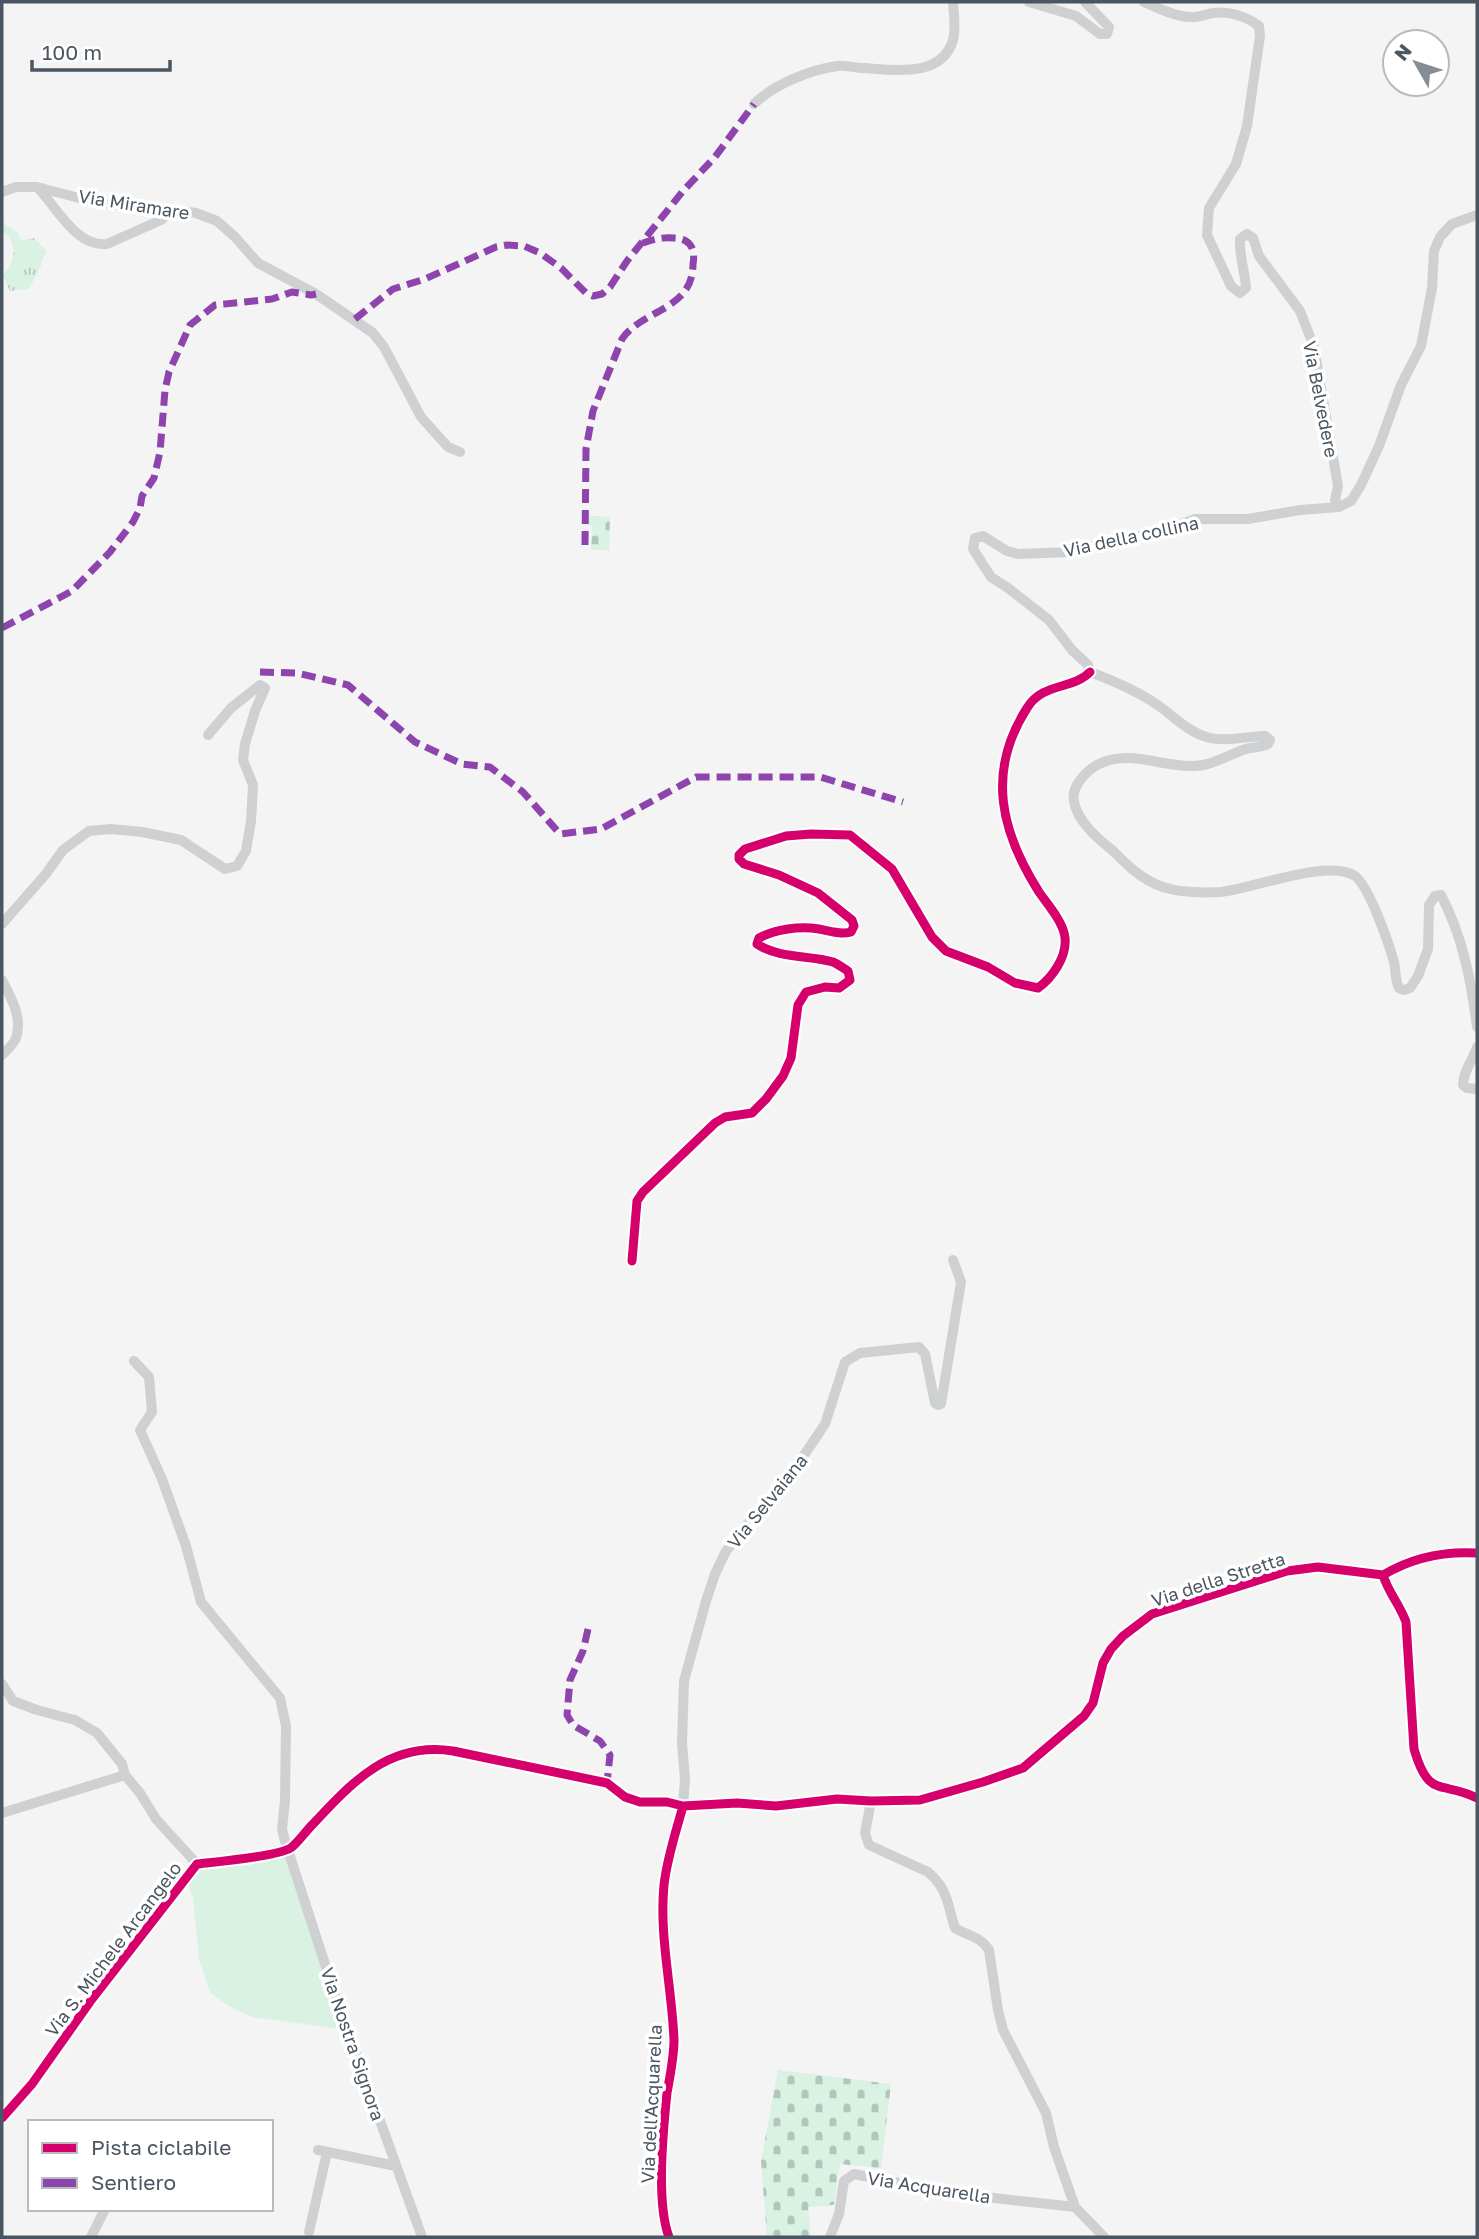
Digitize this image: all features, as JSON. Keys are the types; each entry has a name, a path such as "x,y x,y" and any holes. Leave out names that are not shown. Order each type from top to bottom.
{"street":[{"path":"754,104 764,94 786,82 837,66 902,71 929,66 945,55 953,40 953,2"},
{"path":"1029,2 1076,16 1100,34 1107,34 1109,27 1086,2"},
{"name":"Via Belvedere","path":"1144,2 1158,9 1191,18 1216,13 1238,15 1250,18 1259,26 1260,36 1247,126 1236,164 1209,208 1207,234 1231,286 1241,293 1246,288 1240,239 1247,234 1253,238 1259,256 1300,311 1314,347 1338,486 1335,500 1339,507"},
{"name":"Via Miramare","path":"2,192 16,187 37,187 98,203 196,213 217,221 258,263 316,294 373,333 384,346 421,417 448,447 460,452"},
{"path":"37,187 72,229 89,243 99,245 162,220 172,210"},
{"path":"1339,507 1351,501 1361,485 1379,446 1401,385 1421,346 1432,288 1434,251 1440,237 1452,224 1477,215"},
{"name":"Via della collina","path":"1090,672 1088,664 1072,650 1049,620 991,577 973,549 975,538 983,536 1007,551 1018,554 1072,552 1118,539 1154,534 1195,519 1248,519 1300,510 1339,507"},
{"path":"632,1261 637,1201 643,1192 715,1123 725,1117 752,1113 766,1099 783,1076 791,1058 798,1005 806,992 825,987 839,988 850,980 848,971 835,962 805,959 757,944 759,938 779,931 802,927 843,934 851,932 854,926 852,920 818,893 779,875 744,864 739,855 746,849 786,836 850,835 892,869 932,937 946,951 988,967 1015,983 1038,988 1057,967 1065,937 1024,868 1013,844 1004,811 1001,786 1003,763 1014,731 1028,706 1042,692 1084,679 1090,672 1134,691 1198,734 1214,739 1265,736 1270,740 1269,744 1264,746 1244,750 1203,765 1179,765 1130,757 1114,758 1097,765 1081,778 1074,789 1074,802 1089,830 1138,875 1162,887 1191,892 1223,892 1306,873 1336,870 1354,875 1365,886 1390,950 1395,966 1396,984 1404,990 1410,988 1418,976 1428,950 1429,905 1435,896 1441,895 1464,948 1474,995 1477,1027"},
{"path":"2,924 63,850 89,831 111,829 181,839 225,869 237,866 246,851 251,821 253,786 243,760 245,744 254,711 265,688 260,685 231,708 208,735"},
{"path":"2,980 13,1000 17,1017 16,1039 2,1055"},
{"path":"1477,1046 1463,1077 1463,1085 1477,1089"},
{"name":"Via Selvaiana","path":"683,1806 684,1681 706,1601 726,1551 751,1520 778,1494 825,1424 843,1367 851,1357 860,1353 919,1346 924,1351 935,1403 942,1404 961,1282 953,1260"},
{"name":"Via Nostra Signora","path":"134,1361 149,1377 152,1412 141,1430 186,1546 201,1602 280,1698 286,1726 282,1829 340,2007 422,2237"},
{"path":"1477,1553 1434,1554 1412,1560 1383,1575 1387,1590 1406,1622 1413,1749 1419,1766 1426,1778 1437,1787 1477,1798"},
{"name":"Via della Stretta","path":"683,1806 737,1803 776,1806 837,1799 920,1800 983,1782 1023,1768 1084,1716 1093,1703 1103,1663 1111,1649 1152,1614 1287,1572 1318,1567 1383,1575"},
{"path":"2,1684 13,1701 75,1720 97,1733 122,1764 125,1775 156,1819 197,1864 289,1849 322,1814"},
{"path":"2,1813 125,1775"},
{"path":"871,1801 865,1833 869,1845 929,1872 949,1900 955,1928 975,1936 984,1942 989,1950 1003,2031 1046,2113 1054,2147 1075,2207 1104,2237"},
{"name":"Via dell'Acquarella","path":"669,2237 664,2224 662,2194 665,2114 674,2042 666,1958 664,1886 667,1862 683,1806"},
{"name":"Via S. Michele Arcangelo","path":"2,2118 32,2084 92,1998 197,1864"},
{"path":"310,2232 323,2151 396,2166"},
{"name":"Via Acquarella","path":"830,2237 839,2214 844,2180 854,2174 949,2193 1075,2207"},
{"path":"91,2237 104,2211"}],"green space":[{"path":"2,222 17,232 22,241 34,238 46,250 29,289 10,291 3,275 11,264 14,252 11,241 2,231"},
{"path":"589,516 610,517 609,550 591,550 592,526 588,525"},
{"path":"285,1857 342,2029 251,2017 210,1993 199,1959 193,1898 187,1882 198,1867"},
{"path":"778,2070 891,2084 881,2168 840,2164 834,2205 808,2207 811,2237 767,2237 761,2161"}],"marked path":[{"path":"355,319 393,289 425,279 496,247 507,245 524,246 540,253 561,268 586,293 593,296 602,294 683,191 715,157 754,104"},
{"path":"585,545 586,449 593,411 622,339 642,321 676,300 691,279 694,260 692,248 687,242 666,238 643,243"},
{"path":"2,628 72,591 110,552 133,522 142,496 154,478 160,452 169,372 190,325 215,305 272,299 292,292 316,294"},
{"path":"260,672 297,673 348,685 415,742 462,764 490,767 523,792 560,834 601,829 696,777 820,777 903,802"},
{"path":"588,1629 583,1651 570,1680 567,1715 573,1725 600,1741 610,1755 607,1783"}],"cycle path":[{"path":"632,1261 637,1201 643,1192 715,1123 725,1117 752,1113 766,1099 783,1076 791,1058 798,1005 806,992 825,987 839,988 850,980 848,971 833,962 775,952 757,944 759,938 780,930 811,928 843,933 851,932 854,926 852,920 818,893 779,875 744,864 739,855 745,849 786,836 850,835 892,869 932,937 946,951 988,967 1015,983 1038,988 1058,966 1064,952 1065,938 1059,920 1039,892 1015,847 1003,802 1006,755 1014,732 1034,700 1041,694 1075,682 1090,672"},
{"path":"1383,1575 1428,1556 1477,1553"},
{"path":"2,2118 32,2084 92,1999 197,1864 262,1856 292,1847 342,1793 374,1768 391,1759 410,1752 453,1751 607,1783 625,1797 640,1802 667,1802 683,1806 737,1803 776,1806 837,1799 920,1800 1023,1768 1084,1716 1093,1703 1103,1663 1111,1649 1152,1614 1287,1571 1318,1567 1383,1575"},
{"path":"1383,1575 1406,1622 1414,1749 1420,1765 1431,1782 1477,1798"},
{"path":"669,2237 663,2206 662,2166 665,2109 674,2040 664,1943 663,1904 667,1865 683,1806"}]}
